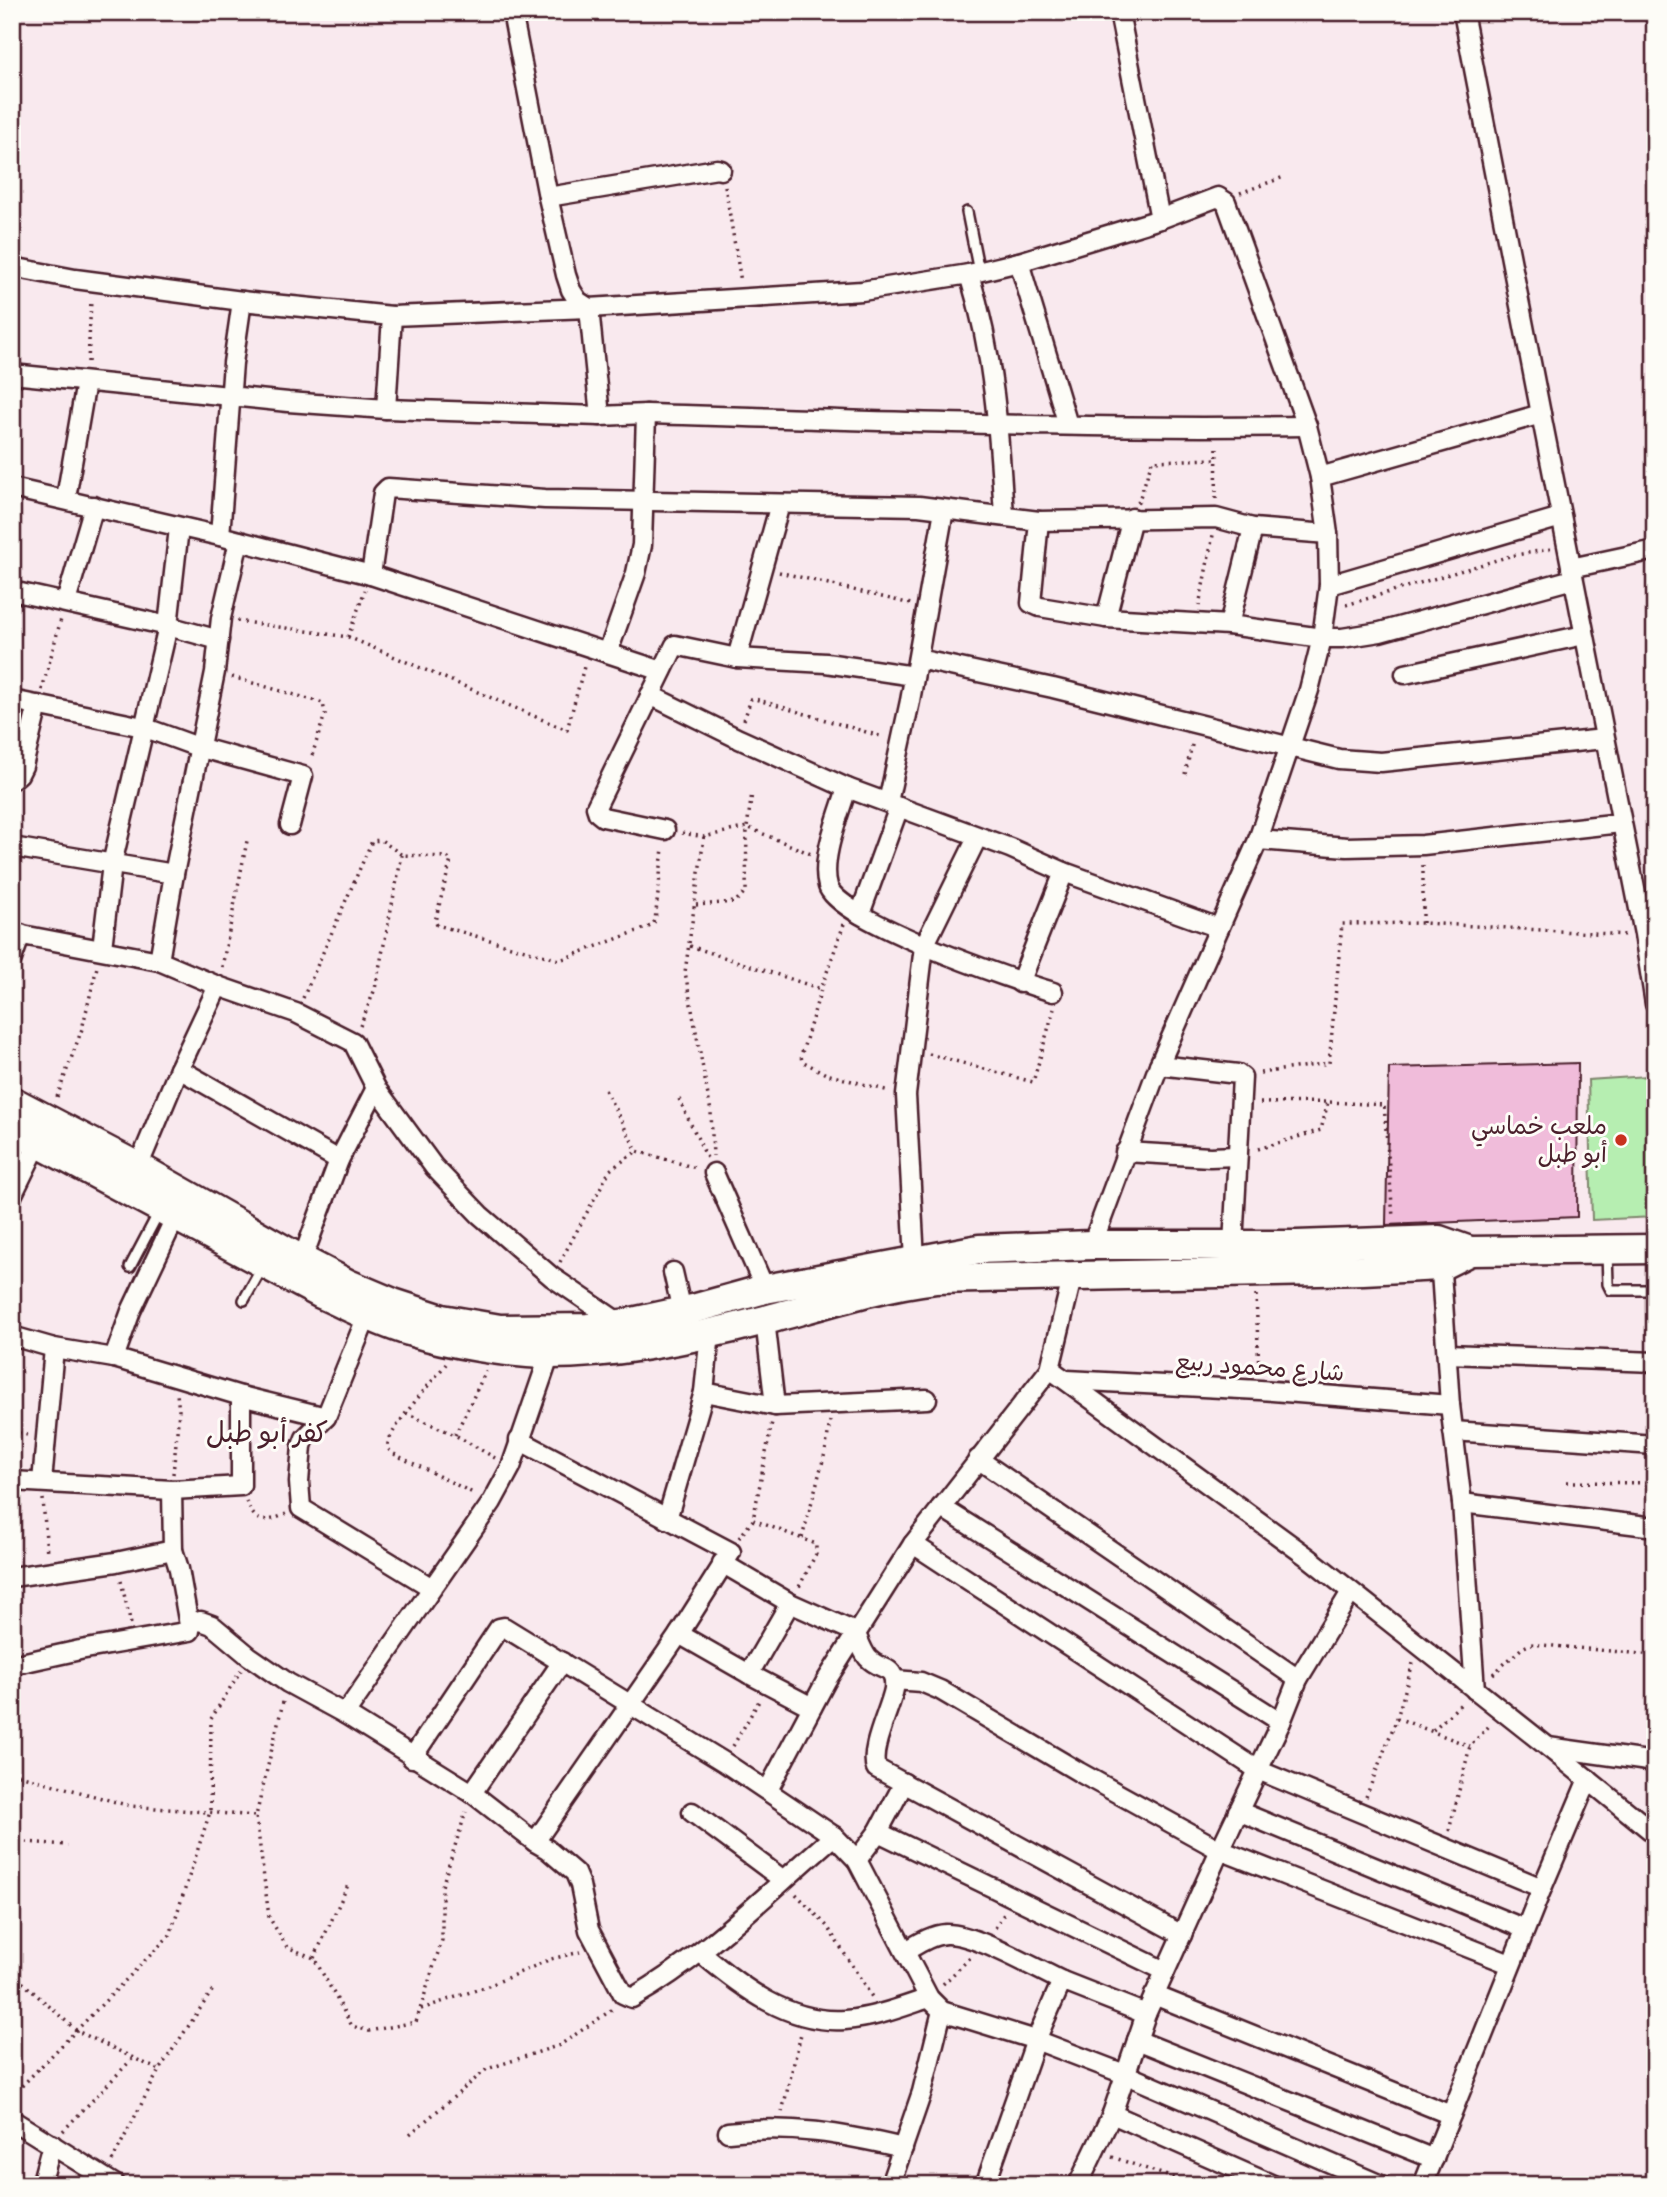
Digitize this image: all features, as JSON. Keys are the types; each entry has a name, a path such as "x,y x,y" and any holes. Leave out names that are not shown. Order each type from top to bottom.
{"main road":[{"path":"12,1101 43,1132 169,1212 264,1264 368,1315 410,1332 463,1344 550,1354 615,1349 710,1333 901,1283 970,1277 1072,1278 1363,1270 1439,1253 1655,1249"},
{"path":"12,1129 43,1132 138,1167 302,1260 393,1303 442,1319 500,1329 588,1328 621,1324 765,1290 979,1249 1091,1245 1395,1242 1439,1253"}],"street":[{"path":"512,12 548,197 571,290 589,309 600,416"},
{"path":"1119,12 1160,219"},
{"path":"1463,12 1644,934 1655,1004"},
{"path":"548,197 721,170"},
{"path":"12,267 242,300 391,316 589,309 862,291 974,273 1160,219 1214,197 1226,202 1307,426 1320,477 1328,534 1329,585 1322,638 1309,690 1258,840 1159,1065 1091,1245"},
{"path":"1019,262 1068,425"},
{"path":"974,273 991,359 999,424 1004,516"},
{"path":"220,536 231,395 242,300"},
{"path":"386,409 391,316"},
{"path":"12,374 386,409 999,424 1217,428 1307,426"},
{"path":"66,498 86,382"},
{"path":"1320,477 1541,414"},
{"path":"608,652 636,573 642,545 646,415"},
{"path":"12,488 66,498 371,575 662,671"},
{"path":"371,575 382,496 386,488 545,499 919,506 1039,521 1216,518 1253,528 1328,534"},
{"path":"737,658 780,505"},
{"path":"66,603 94,506"},
{"path":"854,911 894,804 901,743 944,510"},
{"path":"1329,585 1561,517"},
{"path":"1107,618 1132,518"},
{"path":"1039,521 1031,603 1040,607 1107,618 1229,625 1322,638 1371,634 1655,550"},
{"path":"102,948 112,864 168,626 179,528"},
{"path":"1229,625 1253,528"},
{"path":"159,961 198,747 215,672 221,618 239,541"},
{"path":"12,591 219,640"},
{"path":"1405,674 1584,635"},
{"path":"666,830 603,817 596,809 673,647 677,644 737,658 916,668 1053,688 1339,759 1381,762 1604,739"},
{"path":"650,695 847,788 1219,928"},
{"path":"12,701 143,727 198,747 303,776 290,825"},
{"path":"12,780 23,766 38,705"},
{"path":"847,788 826,860 830,893 854,911 925,946 1020,983 1052,992"},
{"path":"1258,840 1347,847 1423,845 1502,838 1621,822"},
{"path":"915,1260 906,1095 925,946 977,838"},
{"path":"12,847 174,874"},
{"path":"1020,983 1065,872"},
{"path":"12,959 17,934 102,948 159,961 218,986 296,1013 353,1042 376,1088 443,1176 480,1215 552,1277 621,1324"},
{"path":"138,1167 218,986"},
{"path":"1159,1065 1240,1075 1233,1245"},
{"path":"180,1069 339,1160"},
{"path":"302,1260 339,1160 376,1088"},
{"path":"12,1196 43,1132"},
{"path":"1125,1152 1236,1156"},
{"path":"714,1173 765,1290"},
{"path":"114,1358 169,1212"},
{"path":"1439,1253 1450,1405 1462,1503 1475,1690"},
{"path":"673,1272 682,1311"},
{"path":"768,1790 855,1632 913,1544 1050,1369 1072,1278"},
{"path":"368,1315 326,1417 305,1438 300,1451 301,1508 432,1588"},
{"path":"765,1320 775,1406"},
{"path":"667,1519 704,1392 710,1333"},
{"path":"12,1336 54,1348 114,1358 241,1396 326,1417"},
{"path":"42,1482 54,1348"},
{"path":"345,1714 492,1502 510,1467 550,1354"},
{"path":"1448,1354 1655,1362"},
{"path":"1050,1369 1351,1591 1655,1834"},
{"name":"شارع محمود ربيع","path":"1068,1380 1260,1390 1450,1405"},
{"path":"704,1392 775,1406 927,1399"},
{"path":"12,1481 172,1490 241,1486 241,1396"},
{"path":"1453,1431 1655,1445"},
{"path":"519,1440 730,1550 679,1634 535,1842"},
{"path":"978,1459 1298,1679"},
{"path":"12,1665 188,1633 191,1630 173,1550 172,1490"},
{"path":"1462,1503 1655,1527"},
{"path":"941,1507 1281,1722"},
{"path":"913,1544 1258,1770 1542,1888"},
{"path":"12,1577 116,1562 173,1550"},
{"path":"722,1563 790,1603 855,1632 867,1657 892,1672 894,1680 891,1701 873,1761 876,1768 1182,1935"},
{"path":"1078,2185 1112,2113 1154,1995 1281,1722 1298,1679 1351,1591"},
{"path":"749,1674 790,1603"},
{"path":"189,1623 201,1621 212,1625 249,1657 288,1683 345,1714 472,1793 576,1873 589,1930 623,1994 629,1998 701,1953 834,1836"},
{"path":"412,1758 501,1626 724,1762 834,1836 857,1860 929,1998 942,2011 1036,2040 1126,2075 1381,2185"},
{"path":"679,1634 812,1707"},
{"path":"472,1793 562,1662"},
{"path":"894,1680 921,1682 940,1690 1079,1772 1220,1850 1510,1964"},
{"path":"1549,1747 1655,1762"},
{"path":"1423,2185 1510,1964 1588,1779"},
{"path":"857,1860 878,1832 904,1783"},
{"path":"1238,1811 1525,1929"},
{"path":"692,1812 782,1880"},
{"path":"878,1832 1165,1971"},
{"path":"906,1951 931,1937 955,1934 1146,2014"},
{"path":"701,1953 759,1998 805,2015 842,2020 883,2013 929,1998"},
{"path":"985,2185 1036,2040 1062,1980"},
{"path":"1154,1995 1451,2115"},
{"path":"890,2185 922,2092 942,2011"},
{"path":"1137,2040 1434,2159"},
{"path":"1112,2113 1273,2185"},
{"path":"12,2120 109,2181"},
{"path":"728,2132 778,2129 841,2134 903,2148"},
{"path":"41,2185 52,2144"}],"lane":[{"path":"967,212 974,273"},
{"path":"130,1266 169,1212"},
{"path":"1607,1250 1608,1284 1611,1290 1655,1290"},
{"path":"244,1300 264,1264"}],"path":[{"path":"721,170 744,298"},
{"path":"1222,199 1284,177"},
{"path":"86,382 90,343 90,298 94,280"},
{"path":"1132,518 1152,461 1217,459 1216,518 1196,623"},
{"path":"1325,611 1510,556 1567,546"},
{"path":"763,569 928,608"},
{"path":"348,637 371,575"},
{"path":"38,705 66,603"},
{"path":"221,618 348,637 567,730 590,646"},
{"path":"215,672 323,703 325,714 303,776"},
{"path":"739,739 751,699 901,743"},
{"path":"1185,774 1197,725"},
{"path":"696,905 735,902 746,891 747,827 752,793"},
{"path":"714,1173 711,1112 685,972 704,837 747,827 826,860"},
{"path":"296,1013 372,841 382,841 402,855 447,857 451,860 435,922 438,925 560,960 651,926 654,921 666,830"},
{"path":"218,986 247,841"},
{"path":"1423,845 1423,923"},
{"path":"353,1042 376,989 402,855"},
{"path":"854,911 821,989 801,1056 805,1065 826,1074 906,1095"},
{"path":"1240,1075 1329,1063 1342,924 1423,923 1616,935 1644,934"},
{"path":"690,946 821,989"},
{"path":"43,1132 82,1029 102,948"},
{"path":"911,1048 1033,1082 1057,998 1056,993 1052,992"},
{"path":"605,1090 637,1151 714,1173"},
{"path":"679,1099 714,1173"},
{"path":"1236,1156 1321,1130 1328,1102"},
{"path":"1240,1104 1328,1102 1384,1105 1395,1242"},
{"path":"552,1277 610,1170 637,1151"},
{"path":"1256,1271 1260,1390"},
{"path":"463,1344 406,1413 388,1443 392,1453 492,1502"},
{"path":"454,1435 497,1349"},
{"path":"172,1490 179,1411 174,1375"},
{"path":"802,1538 825,1453 833,1404"},
{"path":"775,1406 753,1520 816,1544 816,1554 790,1603"},
{"path":"406,1413 454,1435 510,1467"},
{"path":"42,1482 49,1570"},
{"path":"1567,1482 1655,1483"},
{"path":"241,1486 252,1515 258,1520 270,1521 301,1508"},
{"path":"116,1562 135,1641"},
{"path":"1433,1730 1522,1648 1531,1644 1655,1655"},
{"path":"1360,1812 1397,1718 1418,1646"},
{"path":"12,2096 170,1935 211,1812 211,1719 249,1657"},
{"path":"288,1683 256,1816 269,1917 287,1947 314,1958 352,2026 369,2031 416,2022 442,1940 442,1886 472,1793"},
{"path":"724,1762 768,1684"},
{"path":"1444,1847 1471,1746 1504,1712"},
{"path":"1397,1718 1471,1746"},
{"path":"12,1773 130,1806 256,1816"},
{"path":"12,1841 68,1845"},
{"path":"782,1880 827,1926 883,2013"},
{"path":"314,1958 348,1885"},
{"path":"421,2009 488,1986 551,1959 599,1947"},
{"path":"12,1973 77,2031 159,2070"},
{"path":"109,2181 159,2070 214,1988"},
{"path":"410,2134 487,2069 560,2045 629,1998"},
{"path":"778,2129 805,2015"},
{"path":"52,2144 134,2057"},
{"path":"1093,2151 1194,2185"}],"green space":[{"name":"ملعب خماسي أبو طبل","path":"1648,1076 1655,1217 1592,1220 1588,1080"}],"building":[{"path":"1578,1063 1577,1217 1386,1225 1389,1068"}],"place":[{"name":"ملعب خماسي أبو طبل","path":"1621,1140"}],"district":[{"name":"كفر أبو طبل","path":"267,1432"}]}
